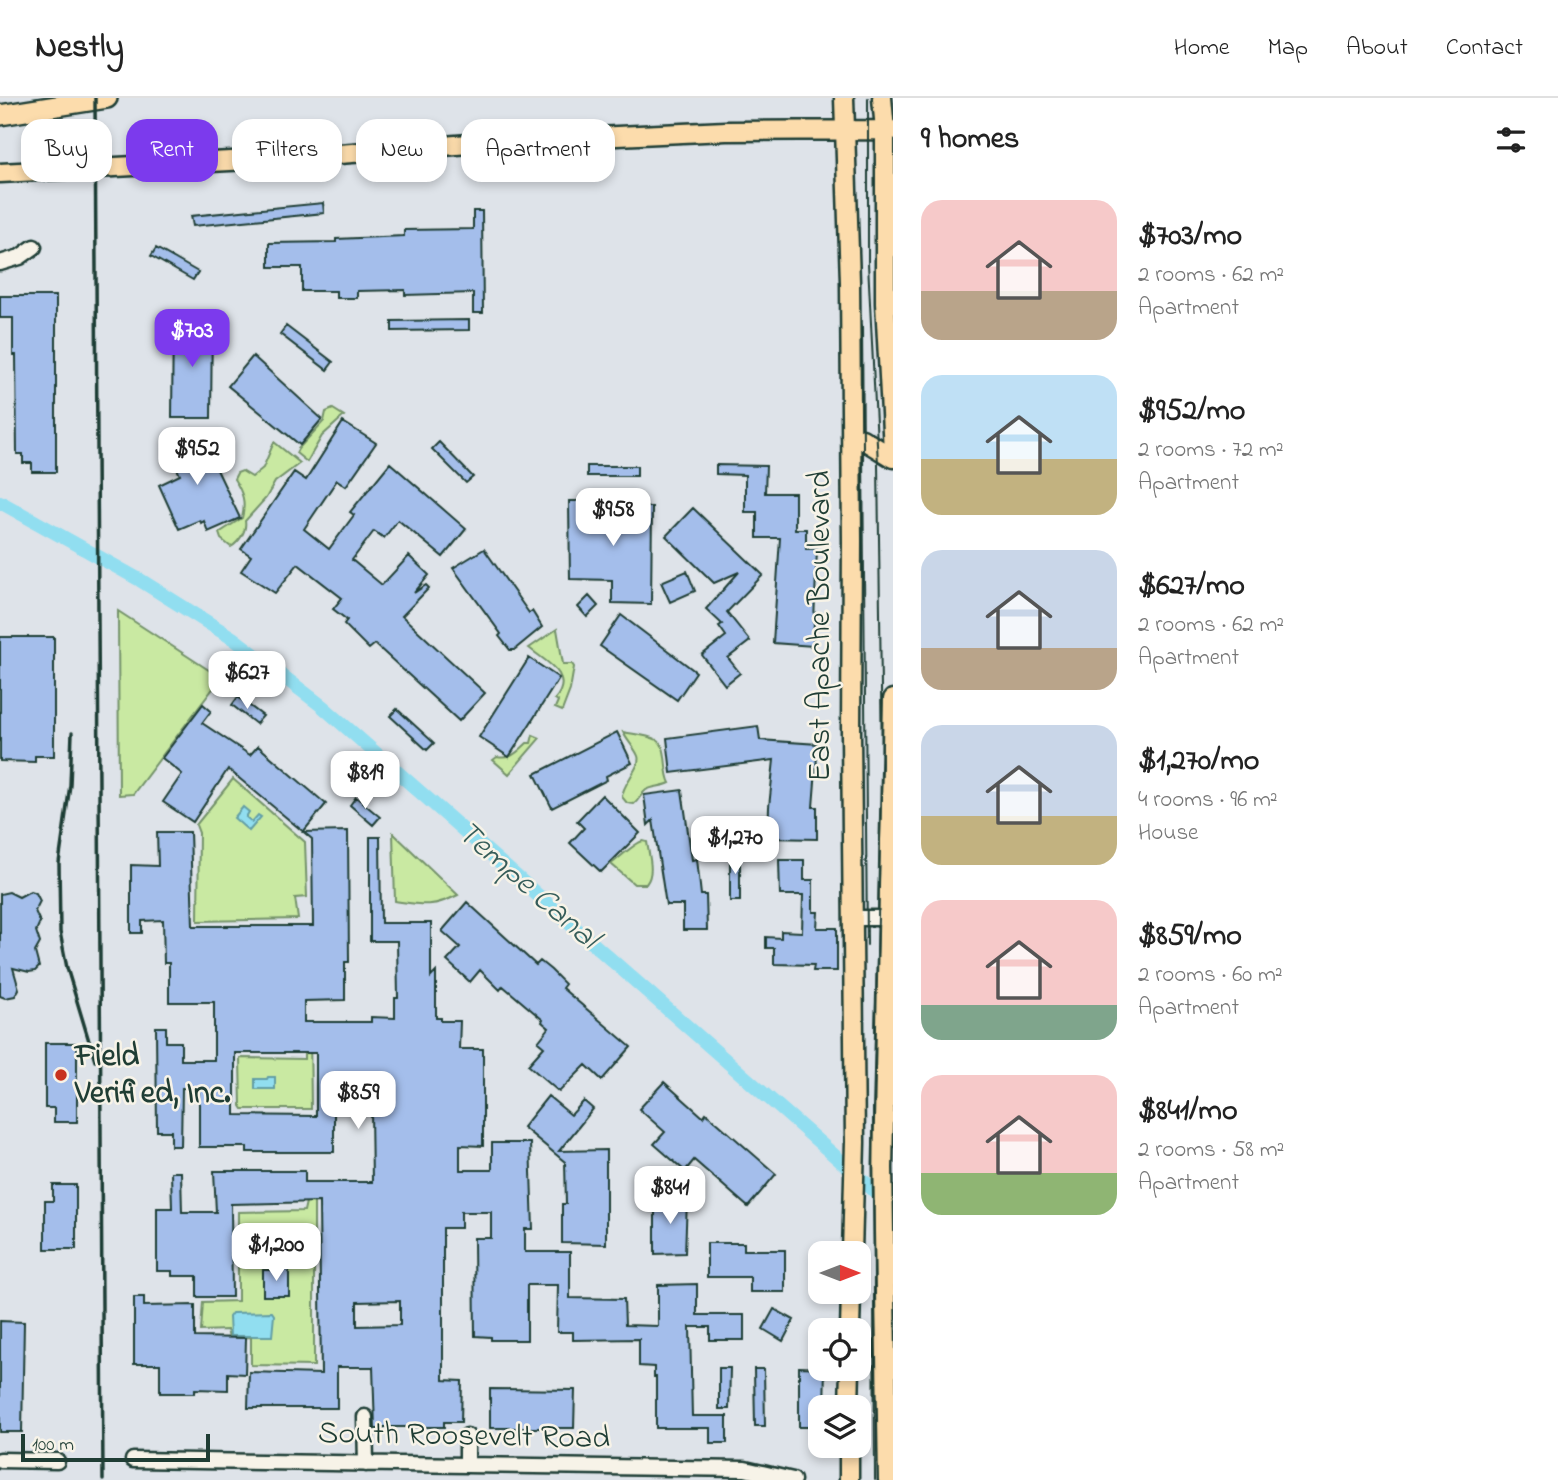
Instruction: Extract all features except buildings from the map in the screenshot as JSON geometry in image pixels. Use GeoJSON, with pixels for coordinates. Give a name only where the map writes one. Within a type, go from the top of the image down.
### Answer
{"type":"FeatureCollection","features":[{"type":"Feature","properties":{"kind":"highway"},"geometry":{"type":"LineString","coordinates":[[0,115],[107,98]]}},
{"type":"Feature","properties":{"kind":"main road","name":"East Apache Boulevard"},"geometry":{"type":"LineString","coordinates":[[844,102],[850,282],[852,1241]]}},
{"type":"Feature","properties":{"kind":"main road"},"geometry":{"type":"LineString","coordinates":[[883,103],[889,130],[889,228],[885,303],[893,450]]}},
{"type":"Feature","properties":{"kind":"main road"},"geometry":{"type":"LineString","coordinates":[[0,173],[287,158],[508,141],[726,131],[889,130]]}},
{"type":"Feature","properties":{"kind":"main road"},"geometry":{"type":"LineString","coordinates":[[851,436],[862,439],[893,458]]}},
{"type":"Feature","properties":{"kind":"main road"},"geometry":{"type":"LineString","coordinates":[[888,1480],[883,1180],[891,918],[893,699]]}},
{"type":"Feature","properties":{"kind":"main road"},"geometry":{"type":"LineString","coordinates":[[849,1458],[849,1480]]}},
{"type":"Feature","properties":{"kind":"street"},"geometry":{"type":"LineString","coordinates":[[0,262],[20,257],[34,247]]}},
{"type":"Feature","properties":{"kind":"street"},"geometry":{"type":"LineString","coordinates":[[853,918],[891,918]]}},
{"type":"Feature","properties":{"kind":"street"},"geometry":{"type":"LineString","coordinates":[[365,1417],[366,1464]]}},
{"type":"Feature","properties":{"kind":"street"},"geometry":{"type":"LineString","coordinates":[[467,1436],[467,1465]]}},
{"type":"Feature","properties":{"kind":"street"},"geometry":{"type":"LineString","coordinates":[[0,1460],[57,1461]]}},
{"type":"Feature","properties":{"kind":"street","name":"South Roosevelt Road"},"geometry":{"type":"LineString","coordinates":[[133,1460],[366,1464],[387,1471],[467,1465],[671,1474],[745,1469],[793,1480]]}},
{"type":"Feature","properties":{"kind":"green space"},"geometry":{"type":"Polygon","coordinates":[[[333,409],[344,416],[322,436],[307,462],[296,453],[324,421],[326,412],[333,409]]]}},
{"type":"Feature","properties":{"kind":"green space"},"geometry":{"type":"Polygon","coordinates":[[[274,442],[300,463],[275,482],[266,498],[245,521],[242,536],[231,547],[221,539],[219,533],[242,518],[243,498],[234,479],[237,473],[242,471],[252,477],[263,468],[274,442]]]}},
{"type":"Feature","properties":{"kind":"green space"},"geometry":{"type":"Polygon","coordinates":[[[118,611],[221,678],[133,794],[119,795],[118,611]]]}},
{"type":"Feature","properties":{"kind":"green space"},"geometry":{"type":"Polygon","coordinates":[[[557,629],[563,664],[572,664],[574,667],[570,690],[562,711],[555,708],[558,701],[555,699],[562,683],[560,676],[550,664],[529,648],[557,629]]]}},
{"type":"Feature","properties":{"kind":"green space"},"geometry":{"type":"Polygon","coordinates":[[[623,732],[649,737],[661,743],[670,783],[646,790],[634,804],[627,803],[622,797],[637,765],[638,756],[623,732]]]}},
{"type":"Feature","properties":{"kind":"green space"},"geometry":{"type":"Polygon","coordinates":[[[533,735],[540,738],[509,774],[493,760],[514,754],[527,743],[531,743],[533,735]]]}},
{"type":"Feature","properties":{"kind":"green space"},"geometry":{"type":"Polygon","coordinates":[[[233,779],[305,842],[307,897],[295,898],[298,919],[198,921],[199,833],[196,825],[233,779]]]}},
{"type":"Feature","properties":{"kind":"green space"},"geometry":{"type":"Polygon","coordinates":[[[393,833],[458,895],[427,904],[395,901],[393,833]]]}},
{"type":"Feature","properties":{"kind":"green space"},"geometry":{"type":"Polygon","coordinates":[[[643,841],[647,842],[651,864],[649,880],[646,884],[634,884],[611,864],[643,841]]]}},
{"type":"Feature","properties":{"kind":"green space"},"geometry":{"type":"Polygon","coordinates":[[[310,1032],[311,1109],[243,1109],[240,1058],[304,1059],[304,1040],[310,1032]]]}},
{"type":"Feature","properties":{"kind":"green space"},"geometry":{"type":"Polygon","coordinates":[[[314,1185],[314,1366],[251,1365],[251,1337],[229,1338],[227,1330],[201,1331],[203,1302],[238,1301],[238,1212],[304,1211],[314,1185]]]}},
{"type":"Feature","properties":{"kind":"water"},"geometry":{"type":"Polygon","coordinates":[[[243,807],[249,812],[246,817],[252,822],[258,815],[261,817],[249,831],[234,818],[243,807]]]}},
{"type":"Feature","properties":{"kind":"water"},"geometry":{"type":"Polygon","coordinates":[[[275,1077],[275,1089],[255,1089],[255,1079],[275,1077]]]}},
{"type":"Feature","properties":{"kind":"water"},"geometry":{"type":"Polygon","coordinates":[[[272,1312],[272,1336],[230,1336],[229,1317],[232,1313],[272,1312]]]}},
{"type":"Feature","properties":{"kind":"waterway","name":"Tempe Canal"},"geometry":{"type":"LineString","coordinates":[[0,502],[140,580],[234,639],[322,706],[893,1207]]}},
{"type":"Feature","properties":{"kind":"tram line"},"geometry":{"type":"LineString","coordinates":[[868,98],[868,263],[878,464],[882,763],[873,1110],[875,1480]]}},
{"type":"Feature","properties":{"kind":"tram line"},"geometry":{"type":"LineString","coordinates":[[862,325],[867,945]]}},
{"type":"Feature","properties":{"kind":"railway"},"geometry":{"type":"LineString","coordinates":[[95,98],[103,1480]]}},
{"type":"Feature","properties":{"kind":"railway"},"geometry":{"type":"LineString","coordinates":[[72,733],[70,785],[59,863],[60,932],[67,968],[95,1061]]}},
{"type":"Feature","properties":{"kind":"place","name":"Field Verified, Inc."},"geometry":{"type":"Point","coordinates":[61,1075]}}]}
